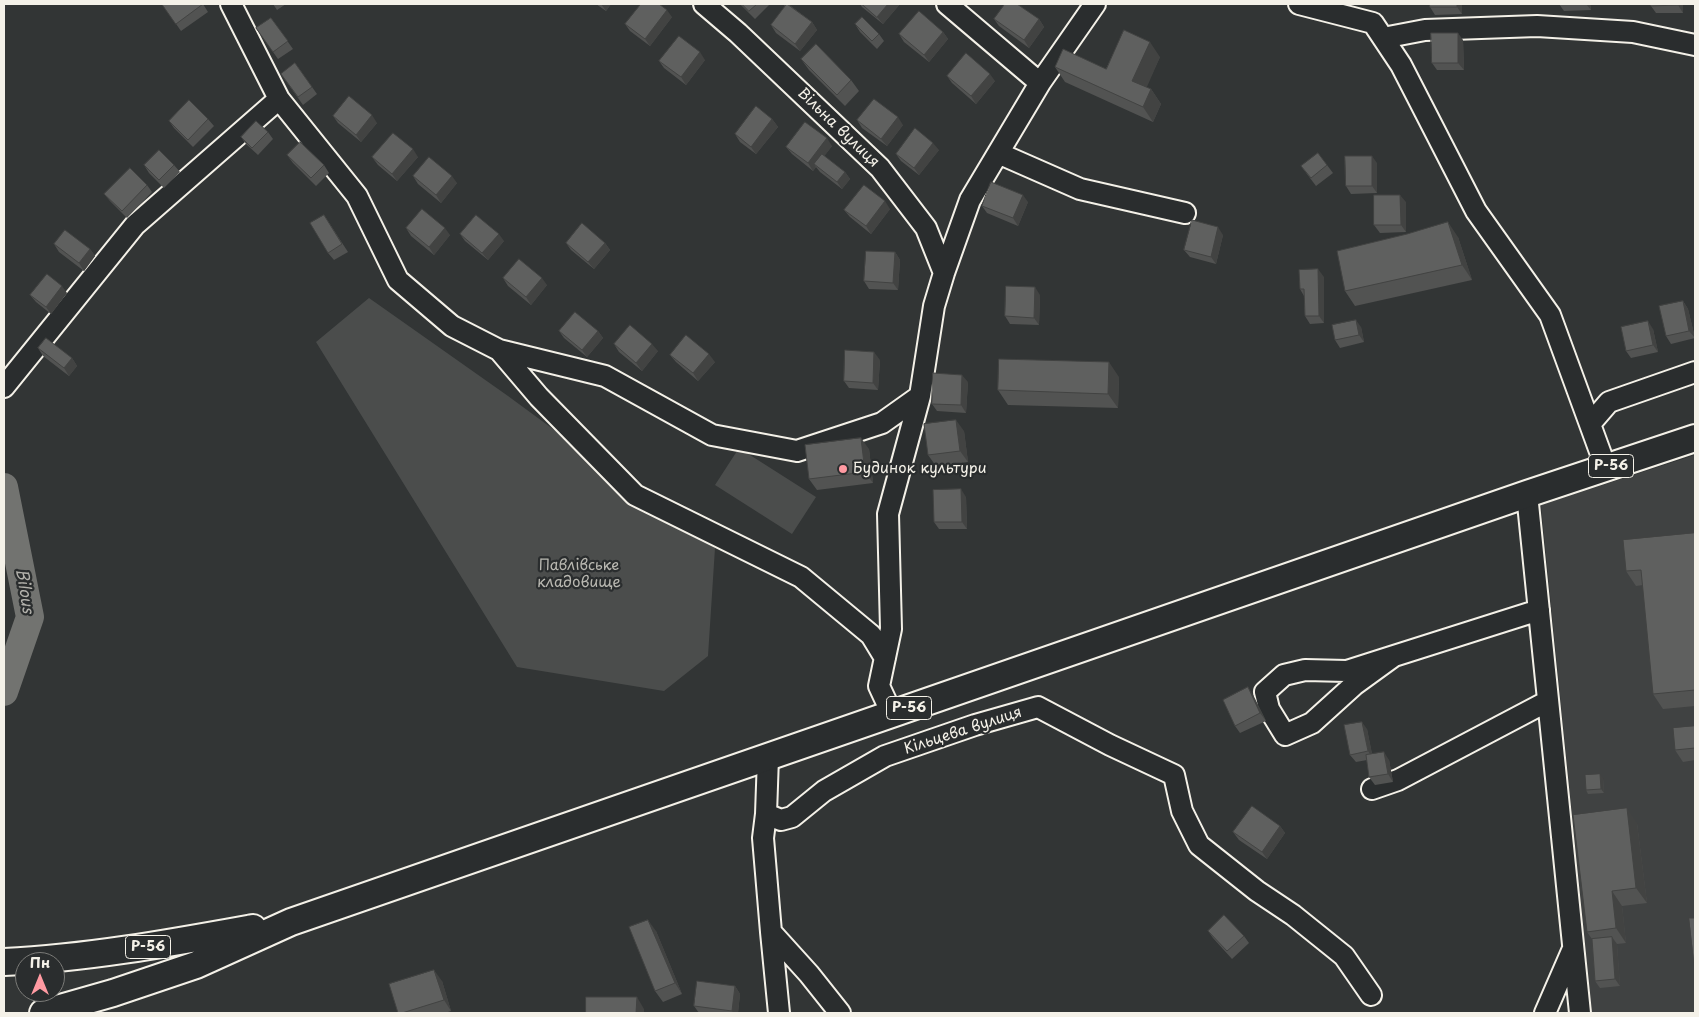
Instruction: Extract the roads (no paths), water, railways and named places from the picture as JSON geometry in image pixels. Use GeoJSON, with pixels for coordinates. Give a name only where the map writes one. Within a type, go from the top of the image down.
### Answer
{"type":"FeatureCollection","features":[{"type":"Feature","properties":{"kind":"main road","name":"Р-56"},"geometry":{"type":"LineString","coordinates":[[43,1013],[113,993],[196,965],[291,922],[1527,494],[1695,438]]}},
{"type":"Feature","properties":{"kind":"main road","name":"Р-56"},"geometry":{"type":"LineString","coordinates":[[4,962],[121,952],[291,922]]}},
{"type":"Feature","properties":{"kind":"street"},"geometry":{"type":"LineString","coordinates":[[231,4],[279,99],[357,196],[398,280],[452,326],[499,350],[605,376],[712,435],[796,451],[882,423],[920,396]]}},
{"type":"Feature","properties":{"kind":"street","name":"Вільна вулиця"},"geometry":{"type":"LineString","coordinates":[[704,4],[738,33],[880,168],[926,228],[944,273]]}},
{"type":"Feature","properties":{"kind":"street"},"geometry":{"type":"LineString","coordinates":[[946,4],[1040,83]]}},
{"type":"Feature","properties":{"kind":"street"},"geometry":{"type":"LineString","coordinates":[[892,714],[879,686],[891,630],[888,514],[920,396],[934,306],[970,200],[1040,83],[1095,4]]}},
{"type":"Feature","properties":{"kind":"street"},"geometry":{"type":"LineString","coordinates":[[1299,4],[1373,23],[1401,65],[1476,211],[1550,316],[1606,468]]}},
{"type":"Feature","properties":{"kind":"street"},"geometry":{"type":"LineString","coordinates":[[1383,38],[1425,30],[1537,26],[1633,32],[1695,45]]}},
{"type":"Feature","properties":{"kind":"street"},"geometry":{"type":"LineString","coordinates":[[4,387],[135,225],[279,99]]}},
{"type":"Feature","properties":{"kind":"street"},"geometry":{"type":"LineString","coordinates":[[998,153],[1080,190],[1185,214]]}},
{"type":"Feature","properties":{"kind":"street"},"geometry":{"type":"LineString","coordinates":[[499,350],[539,397],[635,495],[801,577],[871,635],[885,658]]}},
{"type":"Feature","properties":{"kind":"street"},"geometry":{"type":"LineString","coordinates":[[1590,424],[1609,402],[1695,372]]}},
{"type":"Feature","properties":{"kind":"street"},"geometry":{"type":"LineString","coordinates":[[1527,494],[1580,1013]]}},
{"type":"Feature","properties":{"kind":"street"},"geometry":{"type":"LineString","coordinates":[[1394,656],[1354,685],[1312,723],[1285,735],[1269,709],[1265,692],[1284,675],[1305,670],[1347,671],[1394,656],[1539,610]]}},
{"type":"Feature","properties":{"kind":"street"},"geometry":{"type":"LineString","coordinates":[[1372,789],[1398,780],[1548,701]]}},
{"type":"Feature","properties":{"kind":"street","name":"Кільцева вулиця"},"geometry":{"type":"LineString","coordinates":[[766,814],[781,820],[792,817],[824,791],[885,756],[975,725],[1038,707],[1110,745],[1174,775],[1182,810],[1199,845],[1257,891],[1294,915],[1344,956],[1371,995]]}},
{"type":"Feature","properties":{"kind":"street"},"geometry":{"type":"LineString","coordinates":[[768,757],[766,814],[763,838],[779,1013]]}},
{"type":"Feature","properties":{"kind":"street"},"geometry":{"type":"LineString","coordinates":[[771,932],[809,974],[840,1013]]}},
{"type":"Feature","properties":{"kind":"street"},"geometry":{"type":"LineString","coordinates":[[1545,1013],[1573,949]]}},
{"type":"Feature","properties":{"kind":"waterway","name":"Bilous"},"geometry":{"type":"LineString","coordinates":[[4,487],[30,617],[4,692]]}},
{"type":"Feature","properties":{"kind":"place","name":"Будинок культури"},"geometry":{"type":"Point","coordinates":[843,469]}},
{"type":"Feature","properties":{"kind":"park label","name":"Павлівське кладовище"},"geometry":{"type":"Point","coordinates":[579,574]}}]}
